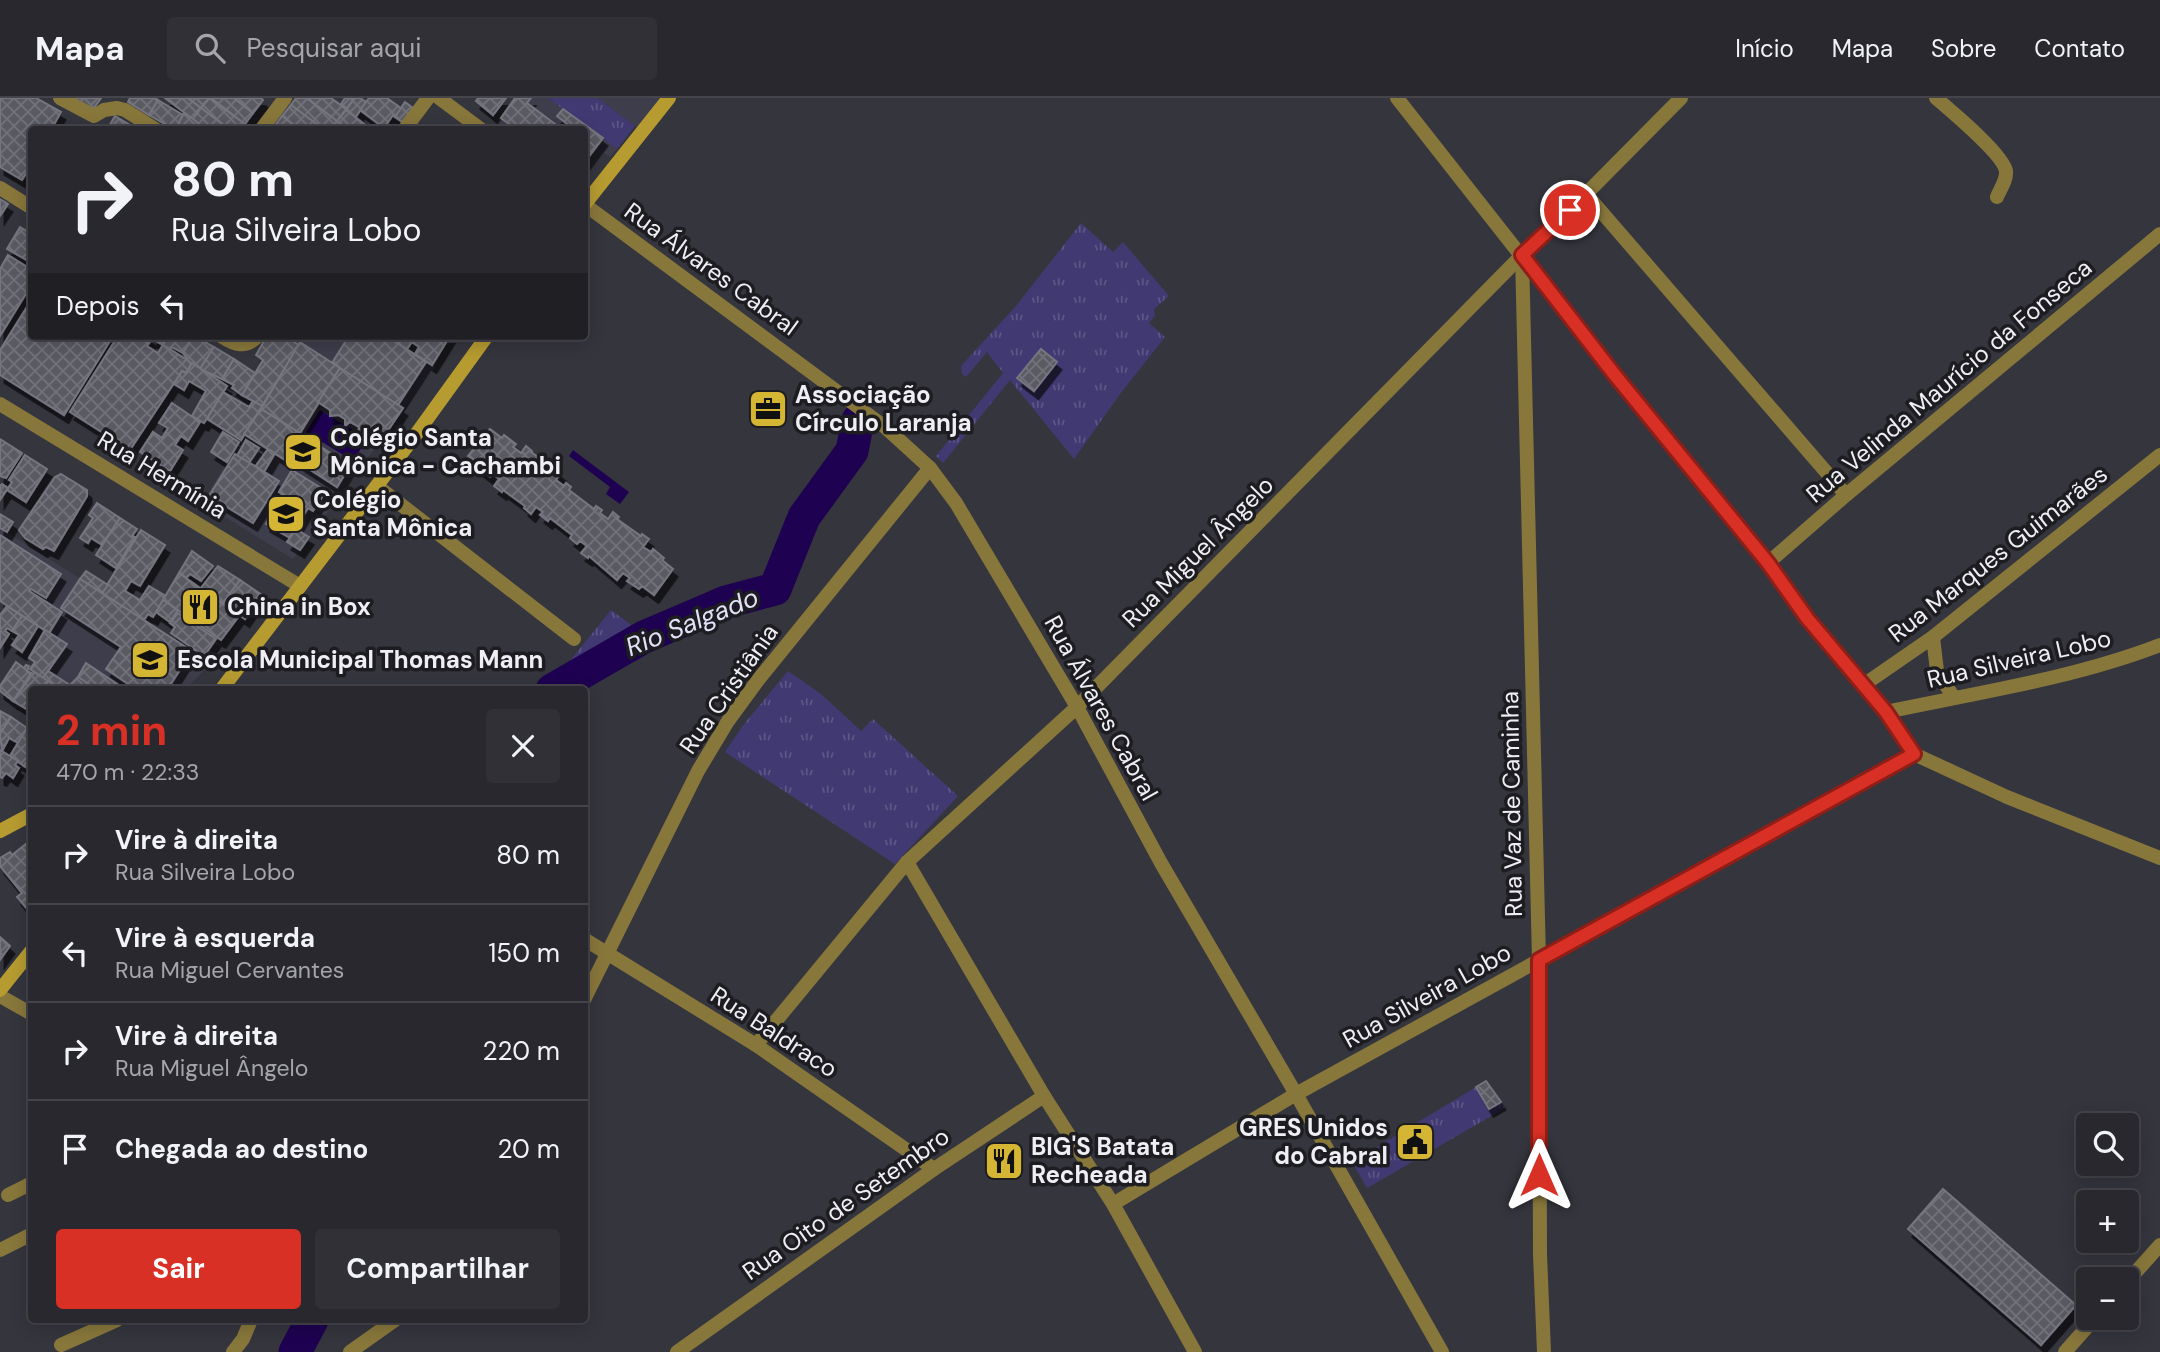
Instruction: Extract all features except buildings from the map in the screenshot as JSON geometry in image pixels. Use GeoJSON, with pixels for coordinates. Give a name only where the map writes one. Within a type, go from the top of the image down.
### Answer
{"type":"FeatureCollection","features":[{"type":"Feature","properties":{"kind":"street"},"geometry":{"type":"LineString","coordinates":[[60,98],[94,116],[110,108],[125,110],[151,126]]}},
{"type":"Feature","properties":{"kind":"street"},"geometry":{"type":"LineString","coordinates":[[264,126],[285,98]]}},
{"type":"Feature","properties":{"kind":"street"},"geometry":{"type":"LineString","coordinates":[[407,126],[428,98]]}},
{"type":"Feature","properties":{"kind":"street"},"geometry":{"type":"LineString","coordinates":[[439,98],[477,126]]}},
{"type":"Feature","properties":{"kind":"street"},"geometry":{"type":"LineString","coordinates":[[588,200],[669,98]]}},
{"type":"Feature","properties":{"kind":"street"},"geometry":{"type":"LineString","coordinates":[[1397,98],[1614,374],[1768,563],[1807,618],[1886,712],[1914,754],[2007,797],[2160,858]]}},
{"type":"Feature","properties":{"kind":"street","name":"Rua Miguel Ângelo"},"geometry":{"type":"LineString","coordinates":[[756,1045],[906,863],[1077,707],[1522,255],[1681,98]]}},
{"type":"Feature","properties":{"kind":"street"},"geometry":{"type":"LineString","coordinates":[[1936,98],[1999,156],[2006,171],[1997,197]]}},
{"type":"Feature","properties":{"kind":"street"},"geometry":{"type":"LineString","coordinates":[[0,188],[28,206]]}},
{"type":"Feature","properties":{"kind":"street"},"geometry":{"type":"LineString","coordinates":[[1586,194],[1846,495]]}},
{"type":"Feature","properties":{"kind":"street","name":"Rua Álvares Cabral"},"geometry":{"type":"LineString","coordinates":[[588,206],[867,413],[930,468],[956,503],[1077,707],[1161,863],[1296,1094],[1441,1352]]}},
{"type":"Feature","properties":{"kind":"street","name":"Rua Velinda Maurício da Fonseca"},"geometry":{"type":"LineString","coordinates":[[1768,563],[2160,234]]}},
{"type":"Feature","properties":{"kind":"street","name":"Rua Vaz de Caminha"},"geometry":{"type":"LineString","coordinates":[[1522,255],[1539,960],[1540,1254],[1544,1352]]}},
{"type":"Feature","properties":{"kind":"street"},"geometry":{"type":"LineString","coordinates":[[226,340],[232,344],[247,345],[253,340]]}},
{"type":"Feature","properties":{"kind":"street"},"geometry":{"type":"LineString","coordinates":[[224,686],[485,340]]}},
{"type":"Feature","properties":{"kind":"street","name":"Rua Hermínia"},"geometry":{"type":"LineString","coordinates":[[0,404],[300,586]]}},
{"type":"Feature","properties":{"kind":"street","name":"Rua Marques Guimarães"},"geometry":{"type":"LineString","coordinates":[[1862,686],[1933,637],[2160,456]]}},
{"type":"Feature","properties":{"kind":"street","name":"Rua Cristiânia"},"geometry":{"type":"LineString","coordinates":[[588,992],[698,771],[728,721],[758,680],[930,468]]}},
{"type":"Feature","properties":{"kind":"street"},"geometry":{"type":"LineString","coordinates":[[377,486],[575,639]]}},
{"type":"Feature","properties":{"kind":"street"},"geometry":{"type":"LineString","coordinates":[[1933,637],[1937,671],[1954,698]]}},
{"type":"Feature","properties":{"kind":"street","name":"Rua Silveira Lobo"},"geometry":{"type":"LineString","coordinates":[[1886,712],[2093,667],[2160,645]]}},
{"type":"Feature","properties":{"kind":"street","name":"Rua Silveira Lobo"},"geometry":{"type":"LineString","coordinates":[[1113,1204],[1296,1094],[1914,754]]}},
{"type":"Feature","properties":{"kind":"street"},"geometry":{"type":"LineString","coordinates":[[0,831],[28,816]]}},
{"type":"Feature","properties":{"kind":"street"},"geometry":{"type":"LineString","coordinates":[[906,863],[1044,1097],[1113,1204],[1195,1352]]}},
{"type":"Feature","properties":{"kind":"street","name":"Rua Baldraco"},"geometry":{"type":"LineString","coordinates":[[588,941],[756,1045],[934,1168]]}},
{"type":"Feature","properties":{"kind":"street"},"geometry":{"type":"LineString","coordinates":[[28,955],[0,993],[28,1010]]}},
{"type":"Feature","properties":{"kind":"street","name":"Rua Oito de Setembro"},"geometry":{"type":"LineString","coordinates":[[677,1352],[934,1168],[1044,1097]]}},
{"type":"Feature","properties":{"kind":"street"},"geometry":{"type":"LineString","coordinates":[[8,1195],[28,1185]]}},
{"type":"Feature","properties":{"kind":"street"},"geometry":{"type":"LineString","coordinates":[[0,1250],[28,1236]]}},
{"type":"Feature","properties":{"kind":"street"},"geometry":{"type":"LineString","coordinates":[[2139,1268],[2160,1245]]}},
{"type":"Feature","properties":{"kind":"street"},"geometry":{"type":"LineString","coordinates":[[61,1345],[110,1323]]}},
{"type":"Feature","properties":{"kind":"street"},"geometry":{"type":"LineString","coordinates":[[233,1352],[243,1339],[250,1323]]}},
{"type":"Feature","properties":{"kind":"street"},"geometry":{"type":"LineString","coordinates":[[350,1352],[391,1323]]}},
{"type":"Feature","properties":{"kind":"street"},"geometry":{"type":"LineString","coordinates":[[2065,1352],[2084,1330]]}},
{"type":"Feature","properties":{"kind":"shaded area"},"geometry":{"type":"Polygon","coordinates":[[[515,98],[548,98],[586,126],[503,126],[497,122],[515,98]]]}},
{"type":"Feature","properties":{"kind":"shaded area"},"geometry":{"type":"Polygon","coordinates":[[[598,98],[660,98],[638,128],[598,98]]]}},
{"type":"Feature","properties":{"kind":"shaded area"},"geometry":{"type":"Polygon","coordinates":[[[588,128],[617,149],[610,157],[604,153],[588,172],[588,128]]]}},
{"type":"Feature","properties":{"kind":"shaded area","name":"Colégio Santa Mônica - Cachambi"},"geometry":{"type":"Polygon","coordinates":[[[302,340],[393,340],[435,367],[293,559],[202,503],[302,340]]]}},
{"type":"Feature","properties":{"kind":"shaded area"},"geometry":{"type":"Polygon","coordinates":[[[320,410],[367,439],[353,461],[306,432],[320,410]]]}},
{"type":"Feature","properties":{"kind":"shaded area"},"geometry":{"type":"Polygon","coordinates":[[[573,450],[629,492],[620,504],[606,494],[610,487],[569,456],[573,450]]]}},
{"type":"Feature","properties":{"kind":"shaded area"},"geometry":{"type":"Polygon","coordinates":[[[0,528],[211,663],[189,686],[56,686],[43,678],[67,644],[0,601],[0,528]]]}},
{"type":"Feature","properties":{"kind":"green space"},"geometry":{"type":"Polygon","coordinates":[[[548,98],[598,98],[635,126],[617,149],[548,98]]]}},
{"type":"Feature","properties":{"kind":"green space"},"geometry":{"type":"Polygon","coordinates":[[[1081,223],[1113,252],[1123,242],[1169,296],[1154,309],[1155,316],[1149,323],[1165,337],[1074,459],[1010,380],[943,463],[936,456],[1003,373],[987,352],[966,377],[962,374],[961,366],[1016,306],[1081,223]]]}},
{"type":"Feature","properties":{"kind":"green space"},"geometry":{"type":"Polygon","coordinates":[[[611,610],[653,641],[634,650],[602,676],[596,673],[573,686],[543,686],[552,676],[556,678],[611,610]]]}},
{"type":"Feature","properties":{"kind":"green space"},"geometry":{"type":"Polygon","coordinates":[[[788,671],[821,694],[861,731],[873,719],[958,796],[895,864],[725,752],[744,724],[788,671]]]}},
{"type":"Feature","properties":{"kind":"green space","name":"GRES Unidos do Cabral"},"geometry":{"type":"Polygon","coordinates":[[[1486,1081],[1505,1108],[1367,1188],[1352,1162],[1486,1081]]]}},
{"type":"Feature","properties":{"kind":"waterway","name":"Rio Salgado"},"geometry":{"type":"LineString","coordinates":[[559,686],[644,637],[726,602],[775,589],[804,517],[852,451],[858,420]]}},
{"type":"Feature","properties":{"kind":"waterway","name":"Rio Salgado"},"geometry":{"type":"LineString","coordinates":[[295,1352],[310,1323]]}},
{"type":"Feature","properties":{"kind":"place","name":"Associação Círculo Laranja"},"geometry":{"type":"Point","coordinates":[768,409]}},
{"type":"Feature","properties":{"kind":"place","name":"Colégio Santa Mônica - Cachambi"},"geometry":{"type":"Point","coordinates":[303,452]}},
{"type":"Feature","properties":{"kind":"place","name":"Colégio Santa Mônica"},"geometry":{"type":"Point","coordinates":[286,514]}},
{"type":"Feature","properties":{"kind":"place","name":"China in Box"},"geometry":{"type":"Point","coordinates":[200,607]}},
{"type":"Feature","properties":{"kind":"place","name":"Escola Municipal Thomas Mann"},"geometry":{"type":"Point","coordinates":[150,660]}},
{"type":"Feature","properties":{"kind":"place","name":"GRES Unidos do Cabral"},"geometry":{"type":"Point","coordinates":[1415,1142]}},
{"type":"Feature","properties":{"kind":"place","name":"BIG'S Batata Recheada"},"geometry":{"type":"Point","coordinates":[1004,1161]}},
{"type":"Feature","properties":{"kind":"route"},"geometry":{"type":"LineString","coordinates":[[1539,1175],[1539,960],[1914,754],[1886,712],[1807,618],[1768,563],[1614,374],[1522,255],[1570,210]]}}]}
